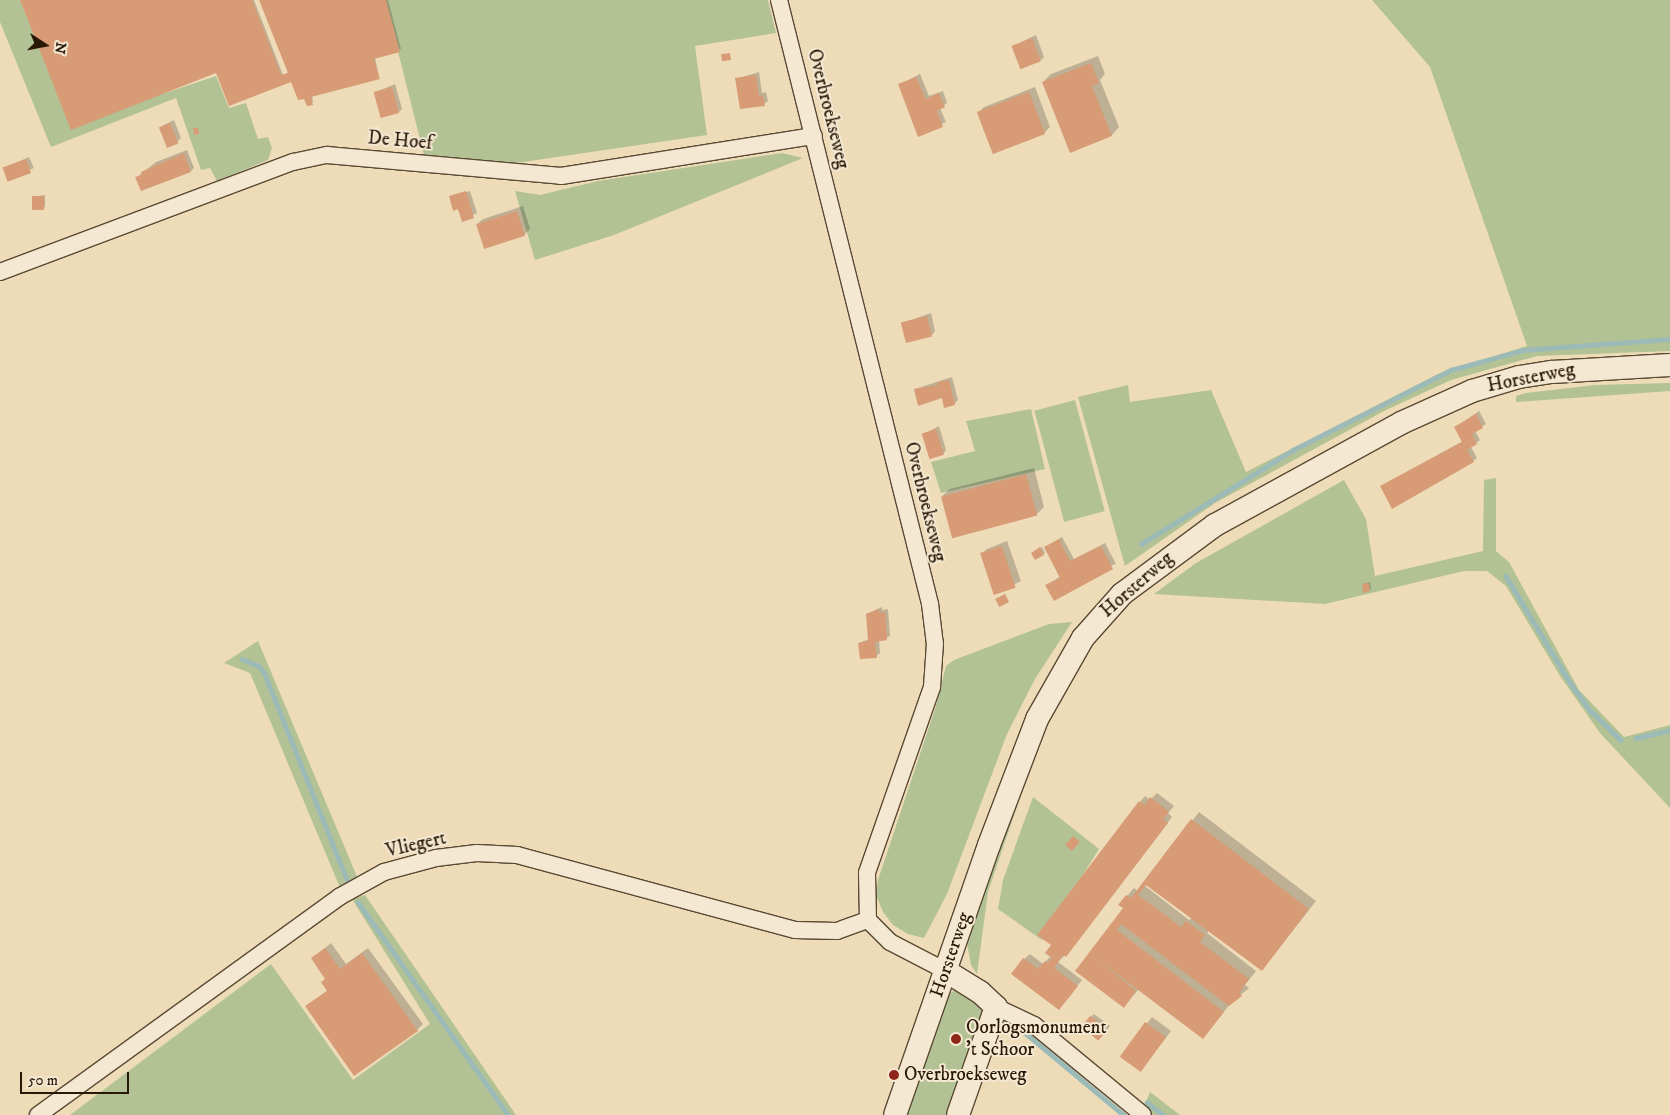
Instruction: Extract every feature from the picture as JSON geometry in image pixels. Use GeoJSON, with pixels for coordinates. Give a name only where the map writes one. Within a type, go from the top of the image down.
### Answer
{"type":"FeatureCollection","features":[{"type":"Feature","properties":{"kind":"street","name":"Overbroekseweg"},"geometry":{"type":"LineString","coordinates":[[779,0],[930,604],[935,643],[932,687],[867,873],[868,920]]}},
{"type":"Feature","properties":{"kind":"street","name":"De Hoef"},"geometry":{"type":"LineString","coordinates":[[0,272],[293,162],[327,155],[561,176],[814,136]]}},
{"type":"Feature","properties":{"kind":"street","name":"Horsterweg"},"geometry":{"type":"LineString","coordinates":[[894,1115],[1037,719],[1083,638],[1122,594],[1215,525],[1402,424],[1472,391],[1519,377],[1552,372],[1670,365]]}},
{"type":"Feature","properties":{"kind":"street","name":"Vliegert"},"geometry":{"type":"LineString","coordinates":[[38,1115],[338,897],[384,872],[436,858],[476,853],[517,855],[795,930],[837,930],[868,920]]}},
{"type":"Feature","properties":{"kind":"street"},"geometry":{"type":"LineString","coordinates":[[868,920],[890,942],[946,971],[980,992],[996,1007],[1034,1025],[1143,1115]]}},
{"type":"Feature","properties":{"kind":"street"},"geometry":{"type":"LineString","coordinates":[[958,1115],[996,1007]]}},
{"type":"Feature","properties":{"kind":"green space"},"geometry":{"type":"Polygon","coordinates":[[[0,0],[20,0],[70,125],[216,76],[229,108],[246,103],[258,139],[268,137],[272,148],[268,160],[217,181],[210,168],[201,170],[176,98],[51,147],[0,22],[0,0]]]}},
{"type":"Feature","properties":{"kind":"green space"},"geometry":{"type":"Polygon","coordinates":[[[385,0],[768,0],[776,33],[695,46],[707,135],[516,163],[424,155],[385,0]]]}},
{"type":"Feature","properties":{"kind":"green space"},"geometry":{"type":"Polygon","coordinates":[[[1372,0],[1670,0],[1670,351],[1537,356],[1451,380],[1384,411],[1215,503],[1125,566],[1078,397],[1128,385],[1130,402],[1211,390],[1246,472],[1438,374],[1527,346],[1430,67],[1372,0]]]}},
{"type":"Feature","properties":{"kind":"green space"},"geometry":{"type":"Polygon","coordinates":[[[782,153],[803,158],[614,235],[535,260],[515,191],[540,195],[598,181],[782,153]]]}},
{"type":"Feature","properties":{"kind":"green space"},"geometry":{"type":"Polygon","coordinates":[[[1670,383],[1670,391],[1516,402],[1516,396],[1526,393],[1595,385],[1670,383]]]}},
{"type":"Feature","properties":{"kind":"green space"},"geometry":{"type":"Polygon","coordinates":[[[1075,400],[1105,511],[1064,522],[1034,411],[1075,400]]]}},
{"type":"Feature","properties":{"kind":"green space"},"geometry":{"type":"Polygon","coordinates":[[[1031,409],[1045,469],[941,493],[931,462],[975,451],[966,421],[1031,409]]]}},
{"type":"Feature","properties":{"kind":"green space"},"geometry":{"type":"Polygon","coordinates":[[[1496,478],[1496,551],[1509,562],[1579,690],[1624,737],[1670,725],[1670,808],[1600,733],[1560,676],[1506,586],[1487,571],[1464,571],[1325,604],[1154,594],[1196,563],[1344,480],[1366,519],[1375,576],[1483,551],[1484,480],[1496,478]]]}},
{"type":"Feature","properties":{"kind":"green space"},"geometry":{"type":"Polygon","coordinates":[[[1072,622],[1035,679],[1007,734],[947,894],[924,938],[908,934],[893,925],[883,912],[876,895],[878,880],[936,706],[946,666],[954,660],[1049,624],[1072,622]]]}},
{"type":"Feature","properties":{"kind":"green space"},"geometry":{"type":"Polygon","coordinates":[[[258,641],[358,879],[341,890],[250,673],[224,663],[258,641]]]}},
{"type":"Feature","properties":{"kind":"green space"},"geometry":{"type":"Polygon","coordinates":[[[1021,784],[1024,786],[988,892],[977,974],[971,965],[966,938],[1021,784]]]}},
{"type":"Feature","properties":{"kind":"green space"},"geometry":{"type":"Polygon","coordinates":[[[1033,797],[1099,849],[1042,940],[998,909],[1003,880],[1033,797]]]}},
{"type":"Feature","properties":{"kind":"green space"},"geometry":{"type":"Polygon","coordinates":[[[365,895],[516,1115],[70,1115],[271,964],[353,1080],[430,1024],[352,899],[365,895]]]}},
{"type":"Feature","properties":{"kind":"green space"},"geometry":{"type":"Polygon","coordinates":[[[956,989],[966,989],[985,1010],[951,1115],[903,1115],[944,998],[956,989]]]}},
{"type":"Feature","properties":{"kind":"green space"},"geometry":{"type":"Polygon","coordinates":[[[1150,1092],[1180,1115],[1153,1115],[1145,1105],[1150,1092]]]}},
{"type":"Feature","properties":{"kind":"building"},"geometry":{"type":"Polygon","coordinates":[[[20,0],[252,0],[281,75],[288,73],[259,0],[386,0],[400,52],[374,59],[380,79],[311,97],[313,105],[307,106],[304,99],[298,100],[291,82],[229,106],[216,73],[71,130],[20,0]]]}},
{"type":"Feature","properties":{"kind":"building"},"geometry":{"type":"Polygon","coordinates":[[[1032,38],[1041,61],[1020,69],[1011,46],[1032,38]]]}},
{"type":"Feature","properties":{"kind":"building"},"geometry":{"type":"Polygon","coordinates":[[[730,53],[731,60],[722,61],[721,54],[730,53]]]}},
{"type":"Feature","properties":{"kind":"building"},"geometry":{"type":"Polygon","coordinates":[[[1091,63],[1099,83],[1092,86],[1112,136],[1070,153],[1042,82],[1091,63]]]}},
{"type":"Feature","properties":{"kind":"building"},"geometry":{"type":"Polygon","coordinates":[[[756,75],[759,96],[763,95],[765,106],[740,109],[735,78],[756,75]]]}},
{"type":"Feature","properties":{"kind":"building"},"geometry":{"type":"Polygon","coordinates":[[[916,77],[926,99],[939,93],[945,107],[937,111],[943,127],[918,137],[898,84],[916,77]]]}},
{"type":"Feature","properties":{"kind":"building"},"geometry":{"type":"Polygon","coordinates":[[[392,87],[399,113],[381,118],[374,92],[392,87]]]}},
{"type":"Feature","properties":{"kind":"building"},"geometry":{"type":"Polygon","coordinates":[[[1029,92],[1045,134],[993,154],[977,112],[1029,92]]]}},
{"type":"Feature","properties":{"kind":"building"},"geometry":{"type":"Polygon","coordinates":[[[170,123],[178,143],[167,148],[159,127],[170,123]]]}},
{"type":"Feature","properties":{"kind":"building"},"geometry":{"type":"Polygon","coordinates":[[[193,128],[198,128],[199,134],[194,135],[193,128]]]}},
{"type":"Feature","properties":{"kind":"building"},"geometry":{"type":"Polygon","coordinates":[[[184,153],[191,172],[141,191],[135,177],[142,175],[141,172],[184,153]]]}},
{"type":"Feature","properties":{"kind":"building"},"geometry":{"type":"Polygon","coordinates":[[[26,159],[31,173],[8,182],[3,168],[26,159]]]}},
{"type":"Feature","properties":{"kind":"building"},"geometry":{"type":"Polygon","coordinates":[[[466,191],[474,218],[462,222],[458,209],[453,211],[449,196],[466,191]]]}},
{"type":"Feature","properties":{"kind":"building"},"geometry":{"type":"Polygon","coordinates":[[[32,196],[44,196],[44,210],[32,210],[32,196]]]}},
{"type":"Feature","properties":{"kind":"building"},"geometry":{"type":"Polygon","coordinates":[[[517,211],[525,236],[484,249],[476,224],[517,211]]]}},
{"type":"Feature","properties":{"kind":"building"},"geometry":{"type":"Polygon","coordinates":[[[927,316],[932,336],[906,343],[901,323],[927,316]]]}},
{"type":"Feature","properties":{"kind":"building"},"geometry":{"type":"Polygon","coordinates":[[[949,380],[955,405],[944,408],[942,398],[918,406],[914,389],[938,385],[938,382],[949,380]]]}},
{"type":"Feature","properties":{"kind":"building"},"geometry":{"type":"Polygon","coordinates":[[[1476,414],[1483,428],[1472,434],[1477,444],[1467,450],[1474,462],[1392,509],[1380,486],[1462,442],[1454,427],[1476,414]]]}},
{"type":"Feature","properties":{"kind":"building"},"geometry":{"type":"Polygon","coordinates":[[[936,429],[944,455],[930,459],[922,433],[936,429]]]}},
{"type":"Feature","properties":{"kind":"building"},"geometry":{"type":"Polygon","coordinates":[[[1026,474],[1037,516],[952,538],[941,497],[1026,474]]]}},
{"type":"Feature","properties":{"kind":"building"},"geometry":{"type":"Polygon","coordinates":[[[1059,539],[1070,561],[1101,546],[1113,569],[1054,601],[1045,585],[1060,578],[1044,547],[1059,539]]]}},
{"type":"Feature","properties":{"kind":"building"},"geometry":{"type":"Polygon","coordinates":[[[1002,546],[1016,588],[994,595],[980,553],[1002,546]]]}},
{"type":"Feature","properties":{"kind":"building"},"geometry":{"type":"Polygon","coordinates":[[[1040,547],[1044,555],[1035,560],[1031,553],[1040,547]]]}},
{"type":"Feature","properties":{"kind":"building"},"geometry":{"type":"Polygon","coordinates":[[[1369,583],[1370,591],[1363,593],[1362,584],[1369,583]]]}},
{"type":"Feature","properties":{"kind":"building"},"geometry":{"type":"Polygon","coordinates":[[[1005,594],[1009,602],[999,607],[995,599],[1005,594]]]}},
{"type":"Feature","properties":{"kind":"building"},"geometry":{"type":"Polygon","coordinates":[[[879,609],[879,613],[885,612],[887,640],[875,642],[877,658],[860,659],[858,643],[868,641],[866,614],[879,609]]]}},
{"type":"Feature","properties":{"kind":"building"},"geometry":{"type":"Polygon","coordinates":[[[1150,797],[1169,812],[1163,819],[1168,823],[1066,957],[1063,955],[1054,968],[1078,986],[1059,1010],[1011,974],[1023,958],[1038,969],[1045,961],[1047,963],[1052,958],[1045,953],[1051,945],[1037,935],[1139,801],[1145,805],[1150,797]]]}},
{"type":"Feature","properties":{"kind":"building"},"geometry":{"type":"Polygon","coordinates":[[[1191,819],[1309,909],[1262,971],[1146,885],[1138,895],[1181,927],[1186,921],[1205,935],[1200,942],[1249,979],[1239,993],[1242,996],[1229,1006],[1121,924],[1117,930],[1224,1012],[1203,1039],[1093,956],[1136,991],[1124,1008],[1075,971],[1123,908],[1118,905],[1126,895],[1131,898],[1191,819]]]}},
{"type":"Feature","properties":{"kind":"building"},"geometry":{"type":"Polygon","coordinates":[[[1073,836],[1080,842],[1072,851],[1065,845],[1073,836]]]}},
{"type":"Feature","properties":{"kind":"building"},"geometry":{"type":"Polygon","coordinates":[[[325,948],[340,969],[362,953],[418,1031],[354,1076],[305,1006],[327,991],[321,982],[325,979],[311,958],[325,948]]]}},
{"type":"Feature","properties":{"kind":"building"},"geometry":{"type":"Polygon","coordinates":[[[1090,1016],[1107,1030],[1098,1041],[1081,1027],[1090,1016]]]}},
{"type":"Feature","properties":{"kind":"building"},"geometry":{"type":"Polygon","coordinates":[[[1145,1022],[1166,1037],[1141,1072],[1120,1057],[1145,1022]]]}},
{"type":"Feature","properties":{"kind":"waterway"},"geometry":{"type":"LineString","coordinates":[[1141,544],[1293,450],[1451,370],[1523,350],[1670,339]]}},
{"type":"Feature","properties":{"kind":"waterway"},"geometry":{"type":"LineString","coordinates":[[1506,576],[1571,684],[1590,710],[1621,740]]}},
{"type":"Feature","properties":{"kind":"waterway"},"geometry":{"type":"LineString","coordinates":[[242,659],[259,666],[264,672],[347,879]]}},
{"type":"Feature","properties":{"kind":"waterway"},"geometry":{"type":"LineString","coordinates":[[1636,738],[1670,730]]}},
{"type":"Feature","properties":{"kind":"waterway"},"geometry":{"type":"LineString","coordinates":[[358,902],[508,1115]]}},
{"type":"Feature","properties":{"kind":"waterway"},"geometry":{"type":"LineString","coordinates":[[1017,1026],[1124,1115]]}},
{"type":"Feature","properties":{"kind":"waterway"},"geometry":{"type":"LineString","coordinates":[[1147,1102],[1163,1115]]}},
{"type":"Feature","properties":{"kind":"place","name":"Oorlogsmonument 't Schoor"},"geometry":{"type":"Point","coordinates":[956,1039]}},
{"type":"Feature","properties":{"kind":"place","name":"Overbroekseweg"},"geometry":{"type":"Point","coordinates":[894,1075]}}]}
